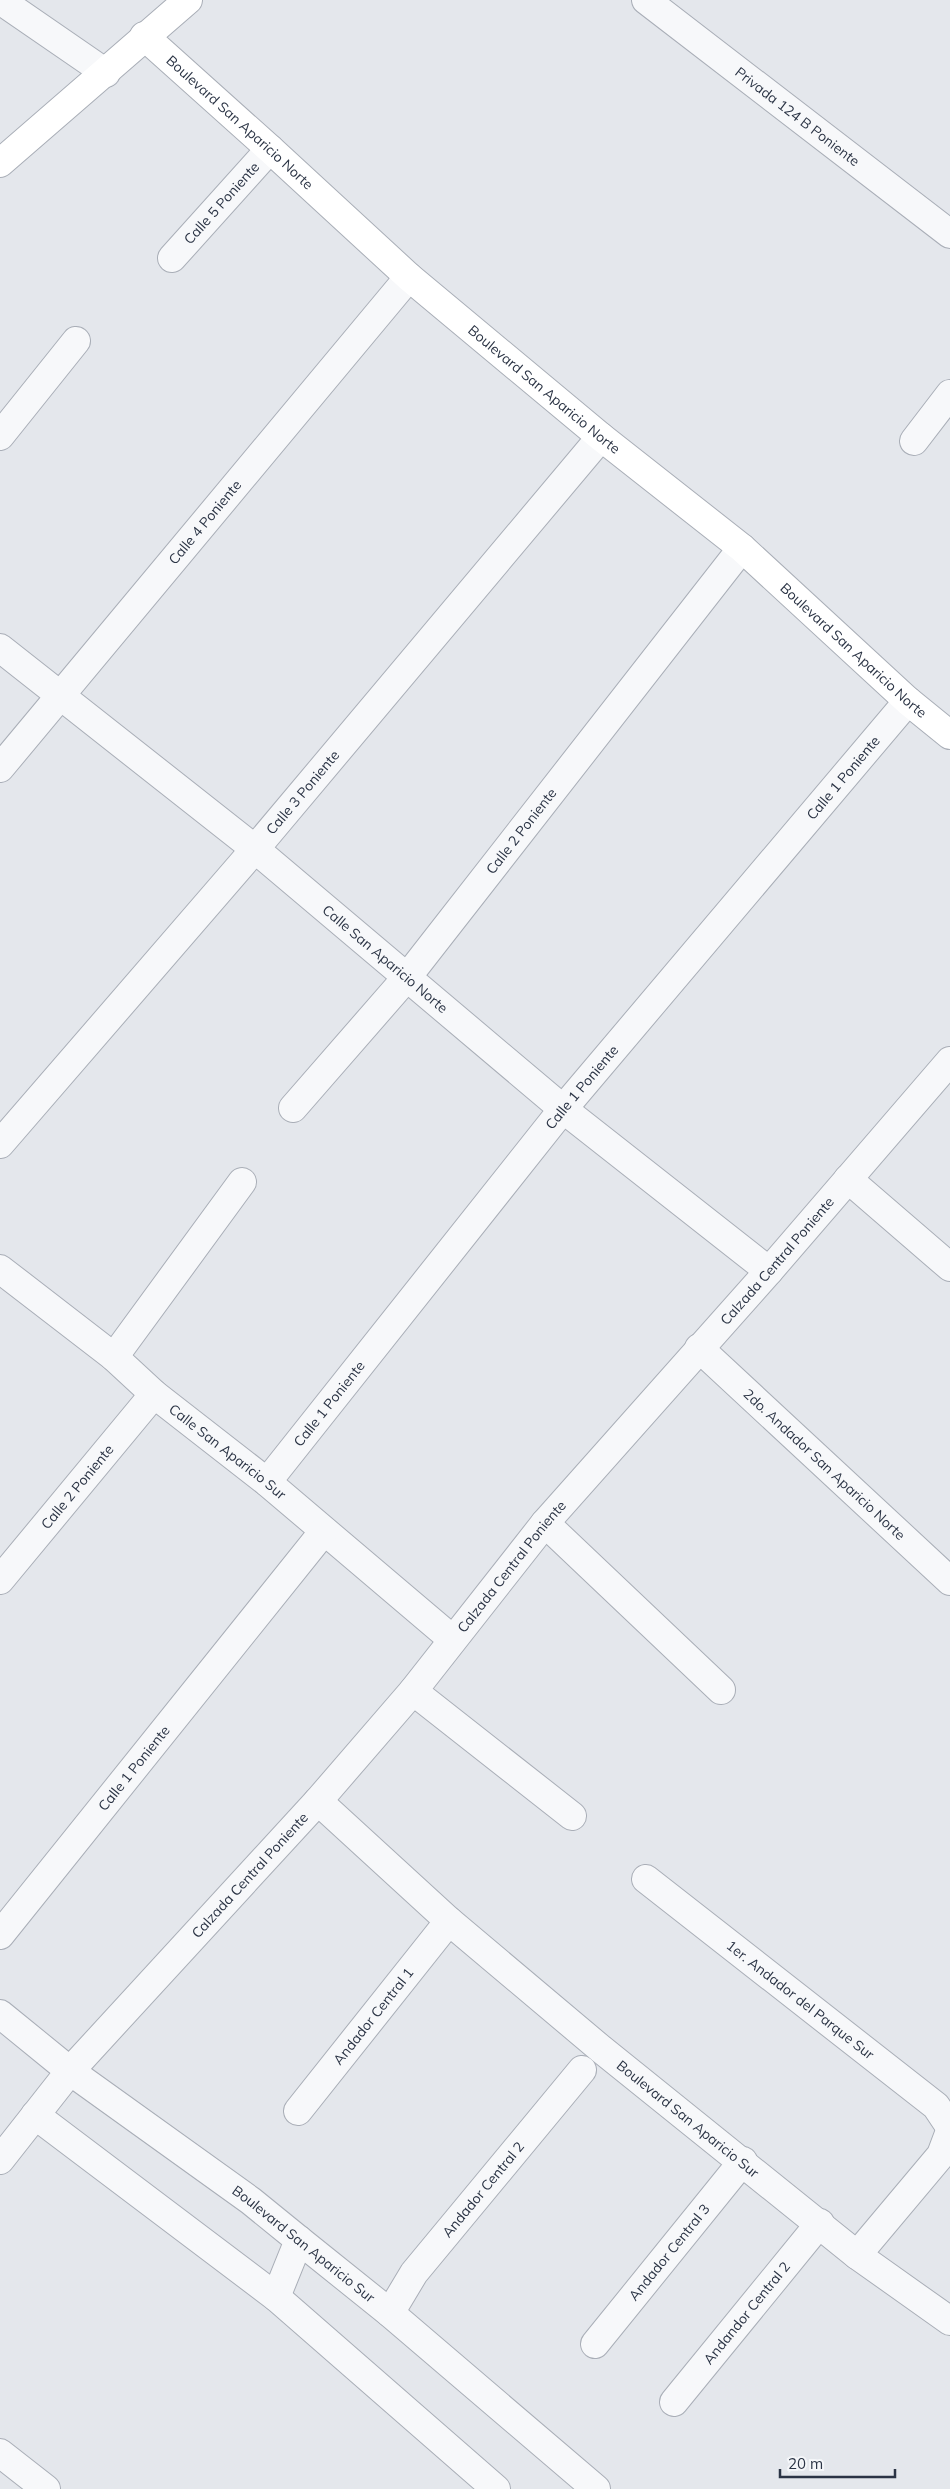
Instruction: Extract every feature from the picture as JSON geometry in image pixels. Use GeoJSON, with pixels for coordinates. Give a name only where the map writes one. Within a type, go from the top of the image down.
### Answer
{"type":"FeatureCollection","features":[{"type":"Feature","properties":{"kind":"street"},"geometry":{"type":"LineString","coordinates":[[0,0],[106,73]]}},
{"type":"Feature","properties":{"kind":"street"},"geometry":{"type":"LineString","coordinates":[[0,164],[106,73],[144,36],[188,0]]}},
{"type":"Feature","properties":{"kind":"street","name":"Privada 124 B Poniente"},"geometry":{"type":"LineString","coordinates":[[646,0],[950,234]]}},
{"type":"Feature","properties":{"kind":"street","name":"Boulevard San Aparicio Norte"},"geometry":{"type":"LineString","coordinates":[[144,36],[409,277],[601,437],[742,548],[908,701],[950,734]]}},
{"type":"Feature","properties":{"kind":"street","name":"Calle 5 Poniente"},"geometry":{"type":"LineString","coordinates":[[172,258],[270,149]]}},
{"type":"Feature","properties":{"kind":"street","name":"Calle 4 Poniente"},"geometry":{"type":"LineString","coordinates":[[0,768],[409,277]]}},
{"type":"Feature","properties":{"kind":"street"},"geometry":{"type":"LineString","coordinates":[[0,436],[76,341]]}},
{"type":"Feature","properties":{"kind":"street"},"geometry":{"type":"LineString","coordinates":[[914,440],[950,394]]}},
{"type":"Feature","properties":{"kind":"street","name":"Calle 3 Poniente"},"geometry":{"type":"LineString","coordinates":[[0,1144],[255,849],[601,437]]}},
{"type":"Feature","properties":{"kind":"street","name":"Calle 2 Poniente"},"geometry":{"type":"LineString","coordinates":[[293,1108],[408,976],[742,548]]}},
{"type":"Feature","properties":{"kind":"street","name":"Calle San Aparicio Norte"},"geometry":{"type":"LineString","coordinates":[[0,648],[255,849],[408,976],[563,1109],[769,1271]]}},
{"type":"Feature","properties":{"kind":"street","name":"Calle 1 Poniente"},"geometry":{"type":"LineString","coordinates":[[268,1482],[563,1109],[908,701]]}},
{"type":"Feature","properties":{"kind":"street","name":"Calzada Central Poniente"},"geometry":{"type":"LineString","coordinates":[[0,2160],[70,2071],[318,1801],[413,1691],[545,1523],[769,1271],[950,1061]]}},
{"type":"Feature","properties":{"kind":"street"},"geometry":{"type":"LineString","coordinates":[[848,1179],[950,1267]]}},
{"type":"Feature","properties":{"kind":"street"},"geometry":{"type":"LineString","coordinates":[[114,1356],[242,1182]]}},
{"type":"Feature","properties":{"kind":"street","name":"Calle San Aparicio Sur"},"geometry":{"type":"LineString","coordinates":[[0,1269],[114,1356],[154,1394],[268,1482],[452,1639]]}},
{"type":"Feature","properties":{"kind":"street","name":"2do. Andador San Aparicio Norte"},"geometry":{"type":"LineString","coordinates":[[699,1348],[950,1581]]}},
{"type":"Feature","properties":{"kind":"street","name":"Calle 2 Poniente"},"geometry":{"type":"LineString","coordinates":[[0,1580],[154,1394]]}},
{"type":"Feature","properties":{"kind":"street"},"geometry":{"type":"LineString","coordinates":[[545,1523],[721,1690]]}},
{"type":"Feature","properties":{"kind":"street","name":"Calle 1 Poniente"},"geometry":{"type":"LineString","coordinates":[[0,1935],[324,1531]]}},
{"type":"Feature","properties":{"kind":"street"},"geometry":{"type":"LineString","coordinates":[[413,1691],[572,1816]]}},
{"type":"Feature","properties":{"kind":"street","name":"Boulevard San Aparicio Sur"},"geometry":{"type":"LineString","coordinates":[[318,1801],[449,1921],[601,2049],[858,2255]]}},
{"type":"Feature","properties":{"kind":"street","name":"1er. Andador del Parque Sur"},"geometry":{"type":"LineString","coordinates":[[646,1879],[936,2106],[950,2127]]}},
{"type":"Feature","properties":{"kind":"street","name":"Andador Central 1"},"geometry":{"type":"LineString","coordinates":[[298,2111],[449,1921]]}},
{"type":"Feature","properties":{"kind":"street","name":"Boulevard San Aparicio Sur"},"geometry":{"type":"LineString","coordinates":[[0,2014],[70,2071],[250,2201],[300,2240],[390,2313],[596,2489]]}},
{"type":"Feature","properties":{"kind":"street","name":"Andador Central 2"},"geometry":{"type":"LineString","coordinates":[[390,2313],[414,2273],[582,2070]]}},
{"type":"Feature","properties":{"kind":"street"},"geometry":{"type":"LineString","coordinates":[[35,2115],[276,2297],[496,2489]]}},
{"type":"Feature","properties":{"kind":"street"},"geometry":{"type":"LineString","coordinates":[[950,2131],[941,2155],[858,2255],[950,2321]]}},
{"type":"Feature","properties":{"kind":"street","name":"Andador Central 3"},"geometry":{"type":"LineString","coordinates":[[595,2344],[743,2161]]}},
{"type":"Feature","properties":{"kind":"street","name":"Andandor Central 2"},"geometry":{"type":"LineString","coordinates":[[674,2402],[820,2223]]}},
{"type":"Feature","properties":{"kind":"street"},"geometry":{"type":"LineString","coordinates":[[276,2297],[300,2240]]}},
{"type":"Feature","properties":{"kind":"street"},"geometry":{"type":"LineString","coordinates":[[0,2453],[46,2489]]}}]}
